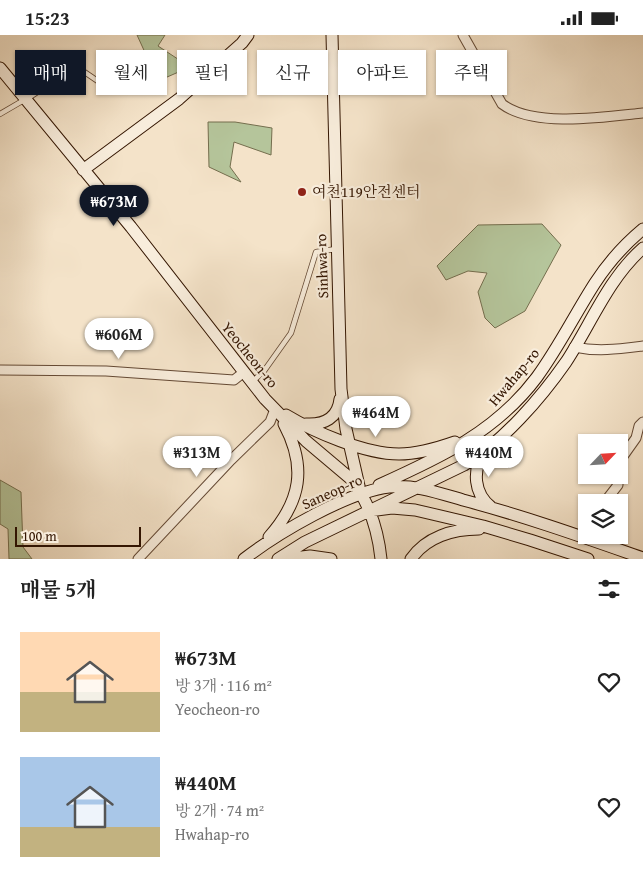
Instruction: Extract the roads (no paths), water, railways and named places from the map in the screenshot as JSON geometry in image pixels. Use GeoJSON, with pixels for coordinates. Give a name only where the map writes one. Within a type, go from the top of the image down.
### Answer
{"type":"FeatureCollection","features":[{"type":"Feature","properties":{"kind":"main road"},"geometry":{"type":"LineString","coordinates":[[84,170],[179,99],[242,43],[248,35]]}},
{"type":"Feature","properties":{"kind":"main road","name":"Sinhwa-ro"},"geometry":{"type":"LineString","coordinates":[[332,35],[341,389],[349,443],[361,493]]}},
{"type":"Feature","properties":{"kind":"main road","name":"Yeocheon-ro"},"geometry":{"type":"LineString","coordinates":[[0,68],[132,227],[265,399],[306,441],[351,479],[361,493],[377,529],[381,559]]}},
{"type":"Feature","properties":{"kind":"main road","name":"Hwahap-ro"},"geometry":{"type":"LineString","coordinates":[[361,493],[458,447],[491,425],[521,396],[537,377],[596,281],[625,246],[643,229]]}},
{"type":"Feature","properties":{"kind":"main road","name":"Hwahap-ro"},"geometry":{"type":"LineString","coordinates":[[369,511],[418,489],[486,451],[514,424],[548,385],[574,347],[609,289],[623,269],[643,248]]}},
{"type":"Feature","properties":{"kind":"main road"},"geometry":{"type":"LineString","coordinates":[[296,421],[313,424],[331,419],[338,409],[341,389]]}},
{"type":"Feature","properties":{"kind":"main road"},"geometry":{"type":"LineString","coordinates":[[265,399],[296,421],[349,443],[380,453],[410,454],[451,443],[491,425]]}},
{"type":"Feature","properties":{"kind":"main road"},"geometry":{"type":"LineString","coordinates":[[254,551],[280,525],[293,503],[297,491],[298,478],[295,449],[276,409]]}},
{"type":"Feature","properties":{"kind":"main road"},"geometry":{"type":"LineString","coordinates":[[486,451],[478,464],[476,478],[482,498],[491,507]]}},
{"type":"Feature","properties":{"kind":"main road","name":"Saneop-ro"},"geometry":{"type":"LineString","coordinates":[[244,559],[296,525],[361,493],[391,487],[418,489],[578,530]]}},
{"type":"Feature","properties":{"kind":"main road"},"geometry":{"type":"LineString","coordinates":[[278,559],[305,542],[369,511],[392,507],[415,510],[495,530],[588,559]]}},
{"type":"Feature","properties":{"kind":"main road"},"geometry":{"type":"LineString","coordinates":[[410,559],[428,542],[448,533],[472,529],[495,530]]}},
{"type":"Feature","properties":{"kind":"main road","name":"Saneop-ro"},"geometry":{"type":"LineString","coordinates":[[611,544],[643,558]]}},
{"type":"Feature","properties":{"kind":"main road"},"geometry":{"type":"LineString","coordinates":[[286,559],[310,556],[331,559]]}},
{"type":"Feature","properties":{"kind":"street"},"geometry":{"type":"LineString","coordinates":[[463,35],[502,104],[510,110],[532,116],[562,119],[643,113]]}},
{"type":"Feature","properties":{"kind":"street"},"geometry":{"type":"LineString","coordinates":[[574,347],[605,351],[643,346]]}},
{"type":"Feature","properties":{"kind":"street"},"geometry":{"type":"LineString","coordinates":[[0,370],[106,371],[234,380],[244,372]]}},
{"type":"Feature","properties":{"kind":"street"},"geometry":{"type":"LineString","coordinates":[[138,559],[231,460],[270,422],[276,409]]}},
{"type":"Feature","properties":{"kind":"street"},"geometry":{"type":"LineString","coordinates":[[628,449],[636,438],[639,426],[643,422]]}},
{"type":"Feature","properties":{"kind":"lane"},"geometry":{"type":"LineString","coordinates":[[0,114],[60,77],[83,71],[96,80]]}},
{"type":"Feature","properties":{"kind":"lane"},"geometry":{"type":"LineString","coordinates":[[252,382],[264,371],[291,333],[316,252],[336,249]]}},
{"type":"Feature","properties":{"kind":"place","name":"여천119안전센터"},"geometry":{"type":"Point","coordinates":[302,192]}}]}
